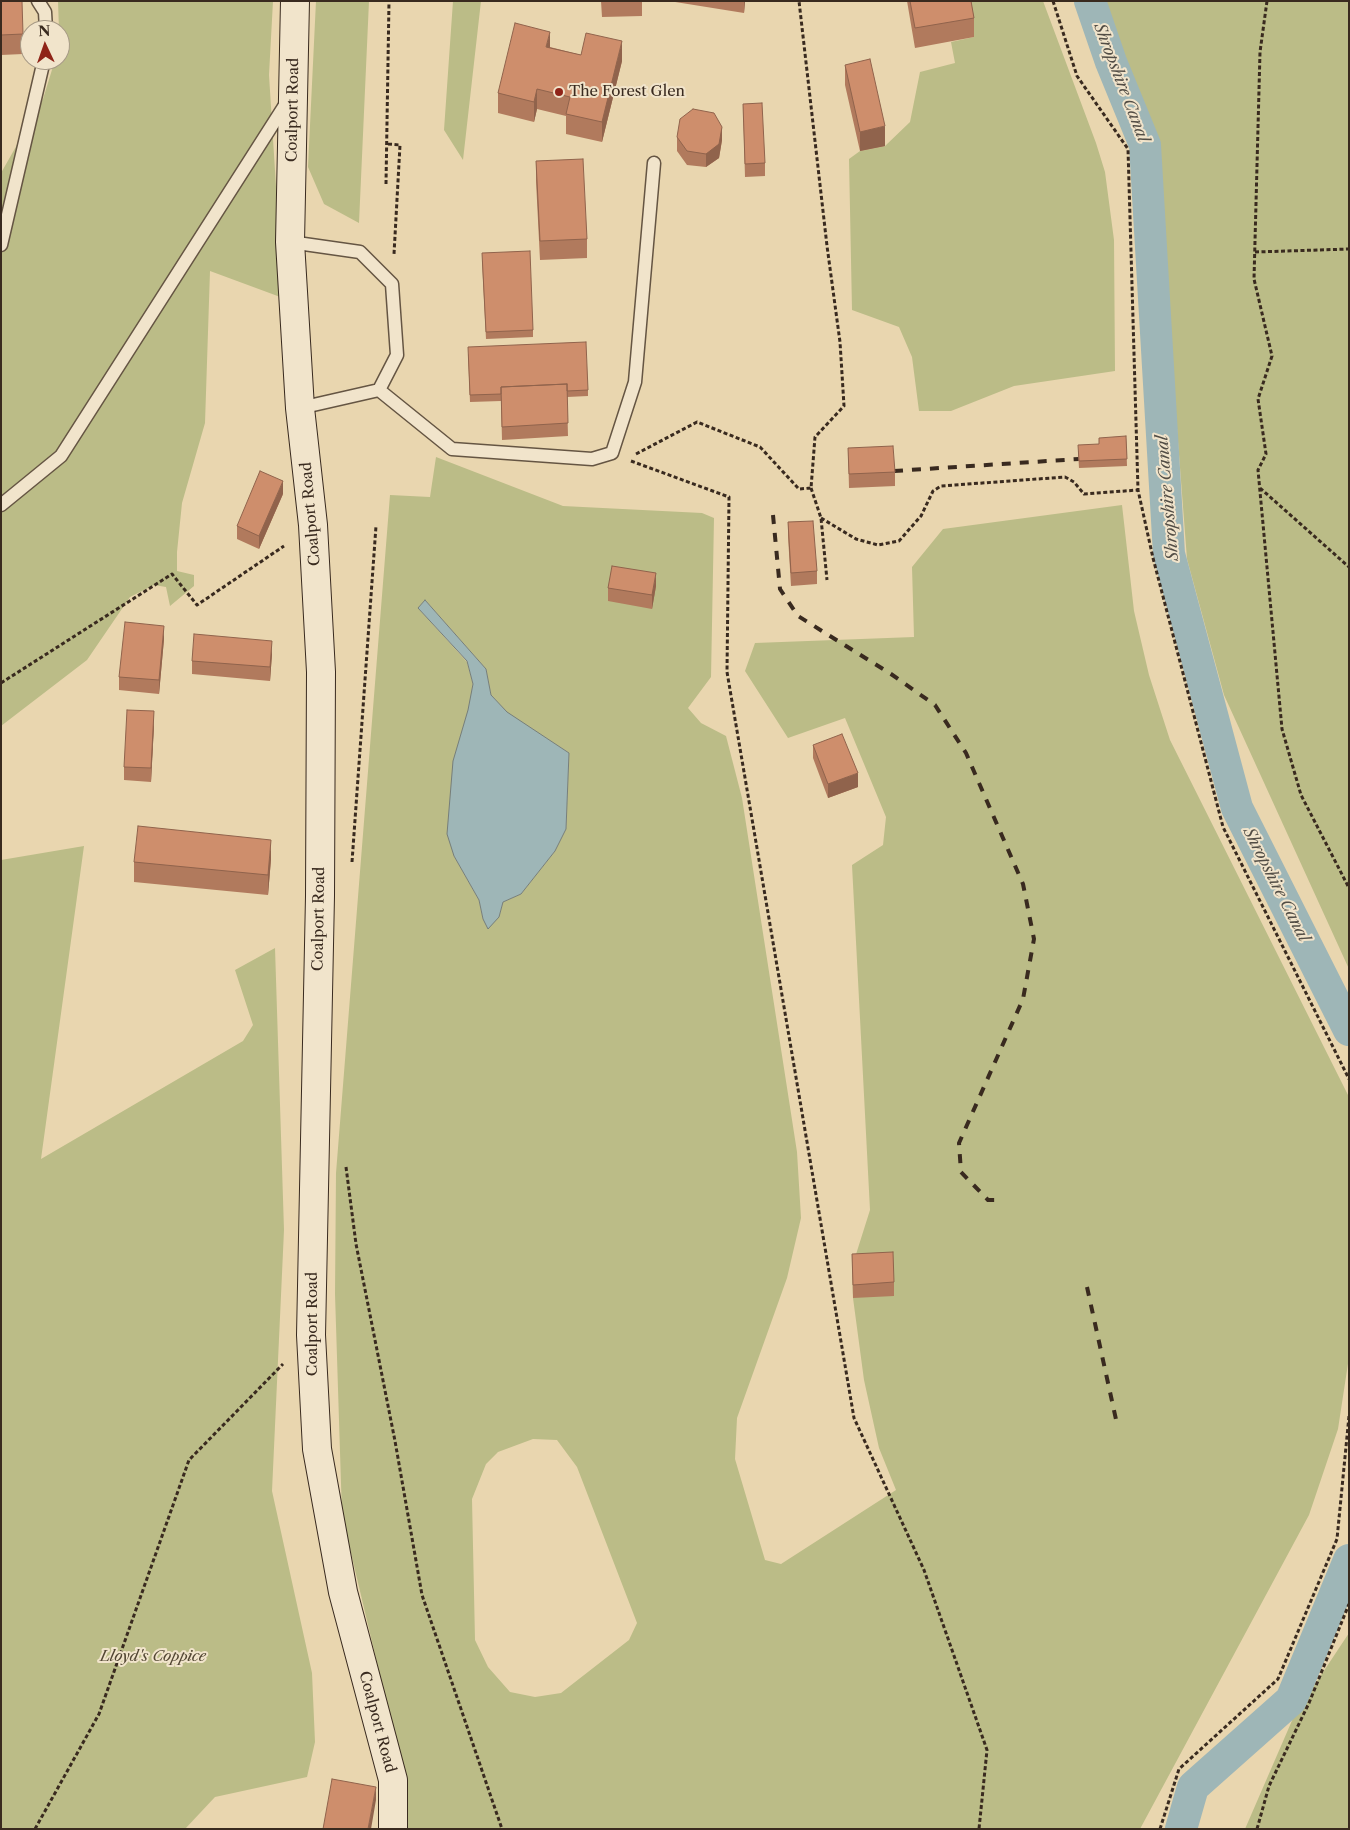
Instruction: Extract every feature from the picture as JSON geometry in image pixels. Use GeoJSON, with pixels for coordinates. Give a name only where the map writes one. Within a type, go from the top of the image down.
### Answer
{"type":"FeatureCollection","features":[{"type":"Feature","properties":{"kind":"street","name":"Coalport Road"},"geometry":{"type":"LineString","coordinates":[[295,1],[290,242],[300,408],[313,525],[321,692],[320,906],[311,1335],[317,1449],[343,1592],[393,1780],[393,1829]]}},
{"type":"Feature","properties":{"kind":"lane"},"geometry":{"type":"LineString","coordinates":[[38,1],[45,12],[45,20]]}},
{"type":"Feature","properties":{"kind":"lane"},"geometry":{"type":"LineString","coordinates":[[1,245],[42,70]]}},
{"type":"Feature","properties":{"kind":"lane"},"geometry":{"type":"LineString","coordinates":[[1,506],[61,456],[293,94]]}},
{"type":"Feature","properties":{"kind":"lane"},"geometry":{"type":"LineString","coordinates":[[379,390],[452,449],[592,459],[612,453],[635,382],[654,163]]}},
{"type":"Feature","properties":{"kind":"lane"},"geometry":{"type":"LineString","coordinates":[[290,242],[360,252],[392,284],[397,355],[379,390],[300,408]]}},
{"type":"Feature","properties":{"kind":"path"},"geometry":{"type":"LineString","coordinates":[[386,184],[389,1]]}},
{"type":"Feature","properties":{"kind":"path"},"geometry":{"type":"LineString","coordinates":[[799,1],[840,342],[844,406],[815,437],[811,488],[822,518],[827,580]]}},
{"type":"Feature","properties":{"kind":"path"},"geometry":{"type":"LineString","coordinates":[[1053,1],[1076,76],[1128,149],[1138,490],[1153,558],[1223,827],[1349,1079]]}},
{"type":"Feature","properties":{"kind":"path"},"geometry":{"type":"LineString","coordinates":[[1267,1],[1260,52],[1254,279],[1272,356],[1258,399],[1266,454],[1258,470],[1282,729],[1301,795],[1349,888]]}},
{"type":"Feature","properties":{"kind":"path"},"geometry":{"type":"LineString","coordinates":[[388,144],[400,145],[392,284]]}},
{"type":"Feature","properties":{"kind":"path"},"geometry":{"type":"LineString","coordinates":[[1255,252],[1349,249]]}},
{"type":"Feature","properties":{"kind":"path"},"geometry":{"type":"LineString","coordinates":[[643,449],[697,422],[760,447],[799,489],[811,488]]}},
{"type":"Feature","properties":{"kind":"path"},"geometry":{"type":"LineString","coordinates":[[628,460],[729,497],[727,672],[854,1418],[924,1570],[988,1750],[980,1829]]}},
{"type":"Feature","properties":{"kind":"path"},"geometry":{"type":"LineString","coordinates":[[822,518],[856,539],[878,545],[899,541],[921,516],[933,491],[942,486],[1065,477],[1074,482],[1084,494],[1138,490]]}},
{"type":"Feature","properties":{"kind":"path"},"geometry":{"type":"LineString","coordinates":[[1260,488],[1349,567]]}},
{"type":"Feature","properties":{"kind":"path"},"geometry":{"type":"LineString","coordinates":[[1,683],[172,574],[197,605],[313,525]]}},
{"type":"Feature","properties":{"kind":"path"},"geometry":{"type":"LineString","coordinates":[[352,868],[376,526]]}},
{"type":"Feature","properties":{"kind":"path"},"geometry":{"type":"LineString","coordinates":[[346,1166],[356,1244],[395,1441],[422,1595],[502,1829]]}},
{"type":"Feature","properties":{"kind":"path"},"geometry":{"type":"LineString","coordinates":[[35,1829],[99,1714],[189,1460],[311,1335]]}},
{"type":"Feature","properties":{"kind":"path"},"geometry":{"type":"LineString","coordinates":[[1160,1829],[1179,1769],[1278,1679],[1337,1539],[1349,1416]]}},
{"type":"Feature","properties":{"kind":"path"},"geometry":{"type":"LineString","coordinates":[[1257,1829],[1269,1786],[1309,1703],[1349,1604]]}},
{"type":"Feature","properties":{"kind":"green space"},"geometry":{"type":"Polygon","coordinates":[[[58,1],[273,1],[269,75],[283,298],[210,271],[205,423],[182,503],[177,552],[177,571],[194,575],[194,586],[170,606],[166,587],[154,585],[130,597],[87,660],[1,726],[1,173],[43,99],[52,70],[70,70],[70,20],[59,20],[58,1]]]}},
{"type":"Feature","properties":{"kind":"green space"},"geometry":{"type":"Polygon","coordinates":[[[316,1],[369,1],[359,223],[324,204],[308,167],[316,1]]]}},
{"type":"Feature","properties":{"kind":"green space"},"geometry":{"type":"Polygon","coordinates":[[[453,1],[481,1],[463,160],[444,130],[453,1]]]}},
{"type":"Feature","properties":{"kind":"green space"},"geometry":{"type":"Polygon","coordinates":[[[967,1],[1043,1],[1105,172],[1114,240],[1115,371],[1014,386],[951,411],[919,411],[912,357],[899,327],[852,310],[849,159],[860,151],[885,146],[910,122],[920,72],[955,63],[951,42],[974,37],[967,1]]]}},
{"type":"Feature","properties":{"kind":"green space"},"geometry":{"type":"Polygon","coordinates":[[[1089,1],[1349,1],[1349,969],[1224,695],[1187,559],[1160,206],[1146,110],[1089,1]]]}},
{"type":"Feature","properties":{"kind":"green space"},"geometry":{"type":"Polygon","coordinates":[[[436,457],[563,506],[702,513],[714,518],[711,677],[688,708],[701,723],[726,736],[742,798],[797,1152],[801,1218],[787,1278],[737,1418],[735,1459],[765,1560],[781,1564],[896,1490],[879,1448],[864,1380],[853,1298],[852,1267],[870,1210],[852,865],[883,845],[886,817],[845,718],[788,738],[745,671],[755,643],[914,637],[912,567],[943,529],[1122,505],[1134,611],[1149,675],[1170,740],[1349,1097],[1349,1357],[1338,1429],[1309,1515],[1140,1829],[406,1829],[408,1794],[342,1515],[335,1294],[336,1173],[390,495],[430,497],[436,457]],[[425,600],[418,608],[467,662],[473,684],[454,856],[479,900],[483,919],[499,917],[503,902],[521,894],[555,851],[566,829],[569,753],[507,713],[491,695],[486,669],[425,600]],[[533,1439],[498,1452],[486,1464],[472,1499],[475,1640],[488,1667],[510,1692],[535,1697],[561,1693],[629,1640],[637,1623],[577,1467],[557,1440],[533,1439]]]}},
{"type":"Feature","properties":{"kind":"green space","name":"Lloyd's Coppice"},"geometry":{"type":"Polygon","coordinates":[[[84,846],[41,1159],[243,1041],[253,1025],[235,970],[275,948],[284,1230],[272,1491],[312,1673],[315,1742],[307,1777],[215,1797],[185,1829],[1,1829],[1,860],[84,846]]]}},
{"type":"Feature","properties":{"kind":"green space"},"geometry":{"type":"Polygon","coordinates":[[[1349,1633],[1349,1829],[1245,1829],[1294,1716],[1349,1633]]]}},
{"type":"Feature","properties":{"kind":"water"},"geometry":{"type":"Polygon","coordinates":[[[425,600],[486,669],[491,695],[507,712],[569,753],[566,829],[555,851],[521,894],[503,902],[499,917],[488,929],[483,919],[479,900],[454,856],[447,834],[453,761],[468,710],[473,684],[467,661],[418,608],[425,600]]]}},
{"type":"Feature","properties":{"kind":"building"},"geometry":{"type":"Polygon","coordinates":[[[1,1],[22,1],[23,20],[20,20],[20,34],[1,35],[1,1]]]}},
{"type":"Feature","properties":{"kind":"building"},"geometry":{"type":"Polygon","coordinates":[[[910,1],[971,1],[974,18],[915,28],[910,1]]]}},
{"type":"Feature","properties":{"kind":"building","name":"The Forest Glen"},"geometry":{"type":"Polygon","coordinates":[[[515,23],[550,32],[546,47],[581,55],[586,33],[622,41],[602,122],[566,114],[570,97],[537,89],[534,102],[498,93],[515,23]]]}},
{"type":"Feature","properties":{"kind":"building"},"geometry":{"type":"Polygon","coordinates":[[[870,59],[885,126],[860,132],[845,65],[870,59]]]}},
{"type":"Feature","properties":{"kind":"building"},"geometry":{"type":"Polygon","coordinates":[[[762,103],[765,163],[745,164],[743,104],[762,103]]]}},
{"type":"Feature","properties":{"kind":"building"},"geometry":{"type":"Polygon","coordinates":[[[693,109],[714,113],[722,127],[719,144],[706,154],[687,151],[677,137],[680,119],[693,109]]]}},
{"type":"Feature","properties":{"kind":"building"},"geometry":{"type":"Polygon","coordinates":[[[583,159],[587,239],[540,241],[536,161],[583,159]]]}},
{"type":"Feature","properties":{"kind":"building"},"geometry":{"type":"Polygon","coordinates":[[[530,251],[533,330],[486,332],[482,253],[530,251]]]}},
{"type":"Feature","properties":{"kind":"building"},"geometry":{"type":"Polygon","coordinates":[[[586,342],[588,390],[567,391],[567,384],[501,387],[501,394],[470,395],[468,347],[586,342]]]}},
{"type":"Feature","properties":{"kind":"building"},"geometry":{"type":"Polygon","coordinates":[[[567,384],[568,423],[502,427],[501,387],[567,384]]]}},
{"type":"Feature","properties":{"kind":"building"},"geometry":{"type":"Polygon","coordinates":[[[1126,436],[1127,459],[1079,461],[1078,445],[1099,444],[1099,438],[1126,436]]]}},
{"type":"Feature","properties":{"kind":"building"},"geometry":{"type":"Polygon","coordinates":[[[893,446],[895,472],[849,474],[848,448],[893,446]]]}},
{"type":"Feature","properties":{"kind":"building"},"geometry":{"type":"Polygon","coordinates":[[[260,471],[283,481],[259,536],[237,526],[260,471]]]}},
{"type":"Feature","properties":{"kind":"building"},"geometry":{"type":"Polygon","coordinates":[[[813,521],[817,571],[791,573],[788,522],[813,521]]]}},
{"type":"Feature","properties":{"kind":"building"},"geometry":{"type":"Polygon","coordinates":[[[612,566],[656,573],[652,595],[608,588],[612,566]]]}},
{"type":"Feature","properties":{"kind":"building"},"geometry":{"type":"Polygon","coordinates":[[[125,622],[164,626],[159,680],[119,677],[125,622]]]}},
{"type":"Feature","properties":{"kind":"building"},"geometry":{"type":"Polygon","coordinates":[[[194,634],[272,641],[270,667],[192,661],[194,634]]]}},
{"type":"Feature","properties":{"kind":"building"},"geometry":{"type":"Polygon","coordinates":[[[127,710],[154,711],[151,768],[124,767],[127,710]]]}},
{"type":"Feature","properties":{"kind":"building"},"geometry":{"type":"Polygon","coordinates":[[[842,734],[858,773],[828,784],[813,745],[842,734]]]}},
{"type":"Feature","properties":{"kind":"building"},"geometry":{"type":"Polygon","coordinates":[[[138,826],[271,840],[268,875],[134,862],[138,826]]]}},
{"type":"Feature","properties":{"kind":"building"},"geometry":{"type":"Polygon","coordinates":[[[893,1252],[894,1282],[853,1285],[852,1254],[893,1252]]]}},
{"type":"Feature","properties":{"kind":"building"},"geometry":{"type":"Polygon","coordinates":[[[332,1779],[376,1787],[368,1829],[323,1829],[332,1779]]]}},
{"type":"Feature","properties":{"kind":"waterway","name":"Shropshire Canal"},"geometry":{"type":"LineString","coordinates":[[1090,1],[1111,62],[1145,145],[1169,554],[1237,808],[1349,1030]]}},
{"type":"Feature","properties":{"kind":"waterway","name":"Shropshire Canal"},"geometry":{"type":"LineString","coordinates":[[1181,1829],[1193,1787],[1291,1700],[1349,1560]]}},
{"type":"Feature","properties":{"kind":"railway"},"geometry":{"type":"LineString","coordinates":[[894,471],[1079,459]]}},
{"type":"Feature","properties":{"kind":"railway"},"geometry":{"type":"LineString","coordinates":[[773,515],[780,589],[798,616],[891,674],[935,705],[966,753],[1023,884],[1034,939],[1023,999],[959,1143],[961,1172],[988,1200],[999,1200]]}},
{"type":"Feature","properties":{"kind":"railway"},"geometry":{"type":"LineString","coordinates":[[1087,1287],[1117,1424]]}},
{"type":"Feature","properties":{"kind":"place","name":"The Forest Glen"},"geometry":{"type":"Point","coordinates":[559,92]}}]}
